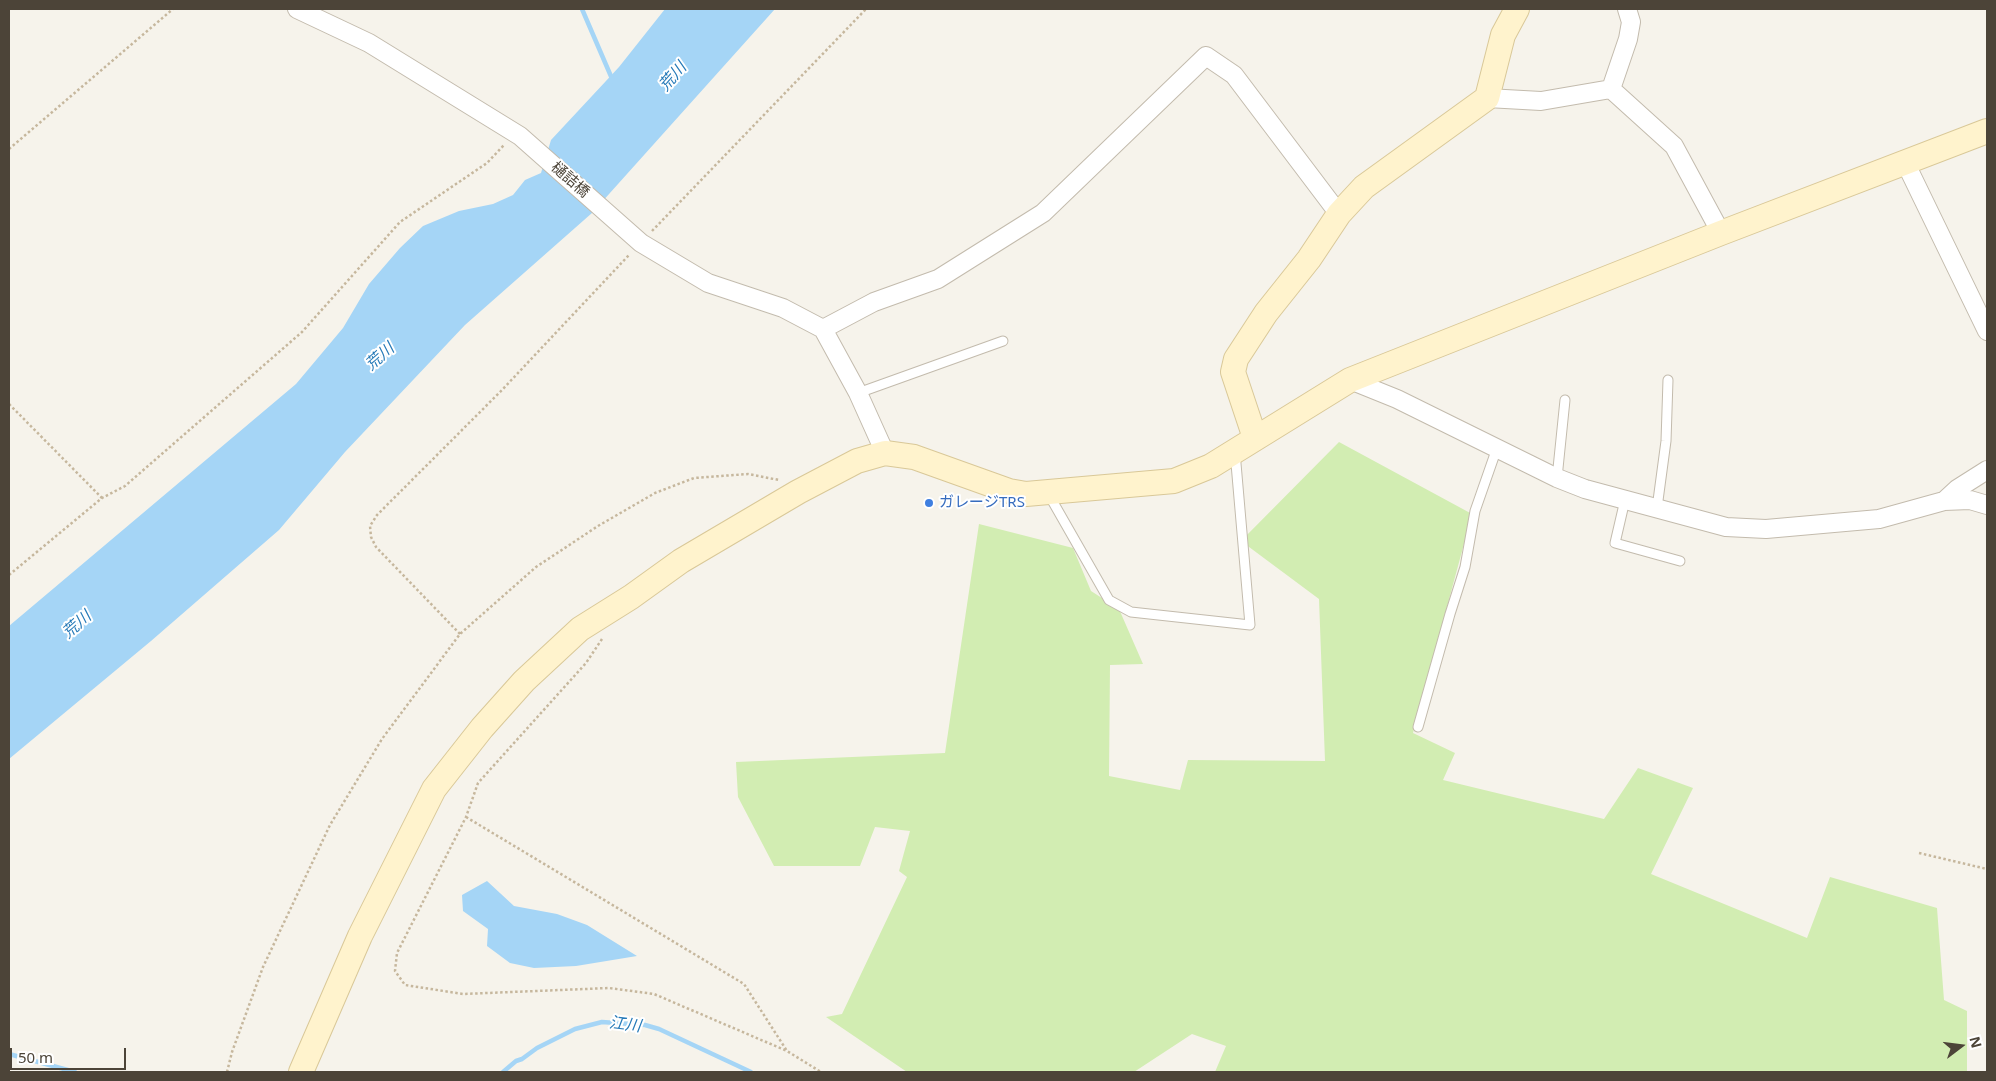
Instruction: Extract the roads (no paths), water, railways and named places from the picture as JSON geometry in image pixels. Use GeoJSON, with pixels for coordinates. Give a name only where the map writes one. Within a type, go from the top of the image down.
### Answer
{"type":"FeatureCollection","features":[{"type":"Feature","properties":{"kind":"street","name":"樋詰橋"},"geometry":{"type":"LineString","coordinates":[[297,9],[369,43],[517,134],[641,243],[708,283],[783,308],[823,329]]}},
{"type":"Feature","properties":{"kind":"street"},"geometry":{"type":"LineString","coordinates":[[1487,98],[1503,35],[1517,9]]}},
{"type":"Feature","properties":{"kind":"street"},"geometry":{"type":"LineString","coordinates":[[1611,89],[1631,22],[1627,9]]}},
{"type":"Feature","properties":{"kind":"street"},"geometry":{"type":"LineString","coordinates":[[885,453],[858,393],[823,329],[874,302],[938,279],[1043,213],[1206,56],[1234,75],[1339,214]]}},
{"type":"Feature","properties":{"kind":"street"},"geometry":{"type":"LineString","coordinates":[[1255,438],[1233,372],[1236,359],[1266,313],[1309,258],[1339,214],[1364,187],[1487,98],[1540,101],[1611,89]]}},
{"type":"Feature","properties":{"kind":"street"},"geometry":{"type":"LineString","coordinates":[[1611,89],[1674,146],[1721,233]]}},
{"type":"Feature","properties":{"kind":"street"},"geometry":{"type":"LineString","coordinates":[[301,1072],[360,936],[434,789],[482,728],[524,681],[580,629],[631,597],[682,561],[798,492],[857,461],[885,453],[914,456],[1009,491],[1026,494],[1174,481],[1211,466],[1350,380],[1721,233],[1987,131]]}},
{"type":"Feature","properties":{"kind":"street"},"geometry":{"type":"LineString","coordinates":[[1905,162],[1987,331]]}},
{"type":"Feature","properties":{"kind":"street"},"geometry":{"type":"LineString","coordinates":[[1350,380],[1397,399],[1557,478],[1585,489],[1726,527],[1766,529],[1880,520],[1944,501],[1970,500],[1987,505]]}},
{"type":"Feature","properties":{"kind":"street"},"geometry":{"type":"LineString","coordinates":[[1944,501],[1957,488],[1987,470]]}},
{"type":"Feature","properties":{"kind":"lane"},"geometry":{"type":"LineString","coordinates":[[858,393],[1002,341]]}},
{"type":"Feature","properties":{"kind":"lane"},"geometry":{"type":"LineString","coordinates":[[1658,508],[1666,441],[1668,380]]}},
{"type":"Feature","properties":{"kind":"lane"},"geometry":{"type":"LineString","coordinates":[[1557,478],[1564,400]]}},
{"type":"Feature","properties":{"kind":"lane"},"geometry":{"type":"LineString","coordinates":[[1418,727],[1465,567],[1475,511],[1497,448]]}},
{"type":"Feature","properties":{"kind":"lane"},"geometry":{"type":"LineString","coordinates":[[1047,492],[1109,600],[1131,612],[1250,626],[1235,452]]}},
{"type":"Feature","properties":{"kind":"lane"},"geometry":{"type":"LineString","coordinates":[[1625,500],[1615,542],[1680,561]]}},
{"type":"Feature","properties":{"kind":"water","name":"荒川"},"geometry":{"type":"Polygon","coordinates":[[[665,9],[775,9],[592,213],[465,325],[345,452],[279,530],[151,641],[9,759],[9,626],[296,384],[343,328],[369,284],[400,248],[423,226],[459,211],[493,204],[513,195],[525,180],[541,173],[551,140],[619,67],[665,9]]]}},
{"type":"Feature","properties":{"kind":"water"},"geometry":{"type":"Polygon","coordinates":[[[487,881],[514,906],[557,914],[587,925],[637,956],[576,966],[534,968],[510,963],[487,946],[488,929],[463,911],[462,895],[487,881]]]}},
{"type":"Feature","properties":{"kind":"waterway"},"geometry":{"type":"LineString","coordinates":[[582,9],[613,81]]}},
{"type":"Feature","properties":{"kind":"waterway","name":"江川"},"geometry":{"type":"LineString","coordinates":[[503,1072],[537,1048],[575,1029],[602,1022],[645,1025],[659,1029],[751,1072]]}},
{"type":"Feature","properties":{"kind":"waterway","name":"江川"},"geometry":{"type":"LineString","coordinates":[[9,1054],[75,1072]]}},
{"type":"Feature","properties":{"kind":"place","name":"ガレージTRS"},"geometry":{"type":"Point","coordinates":[929,503]}}]}
